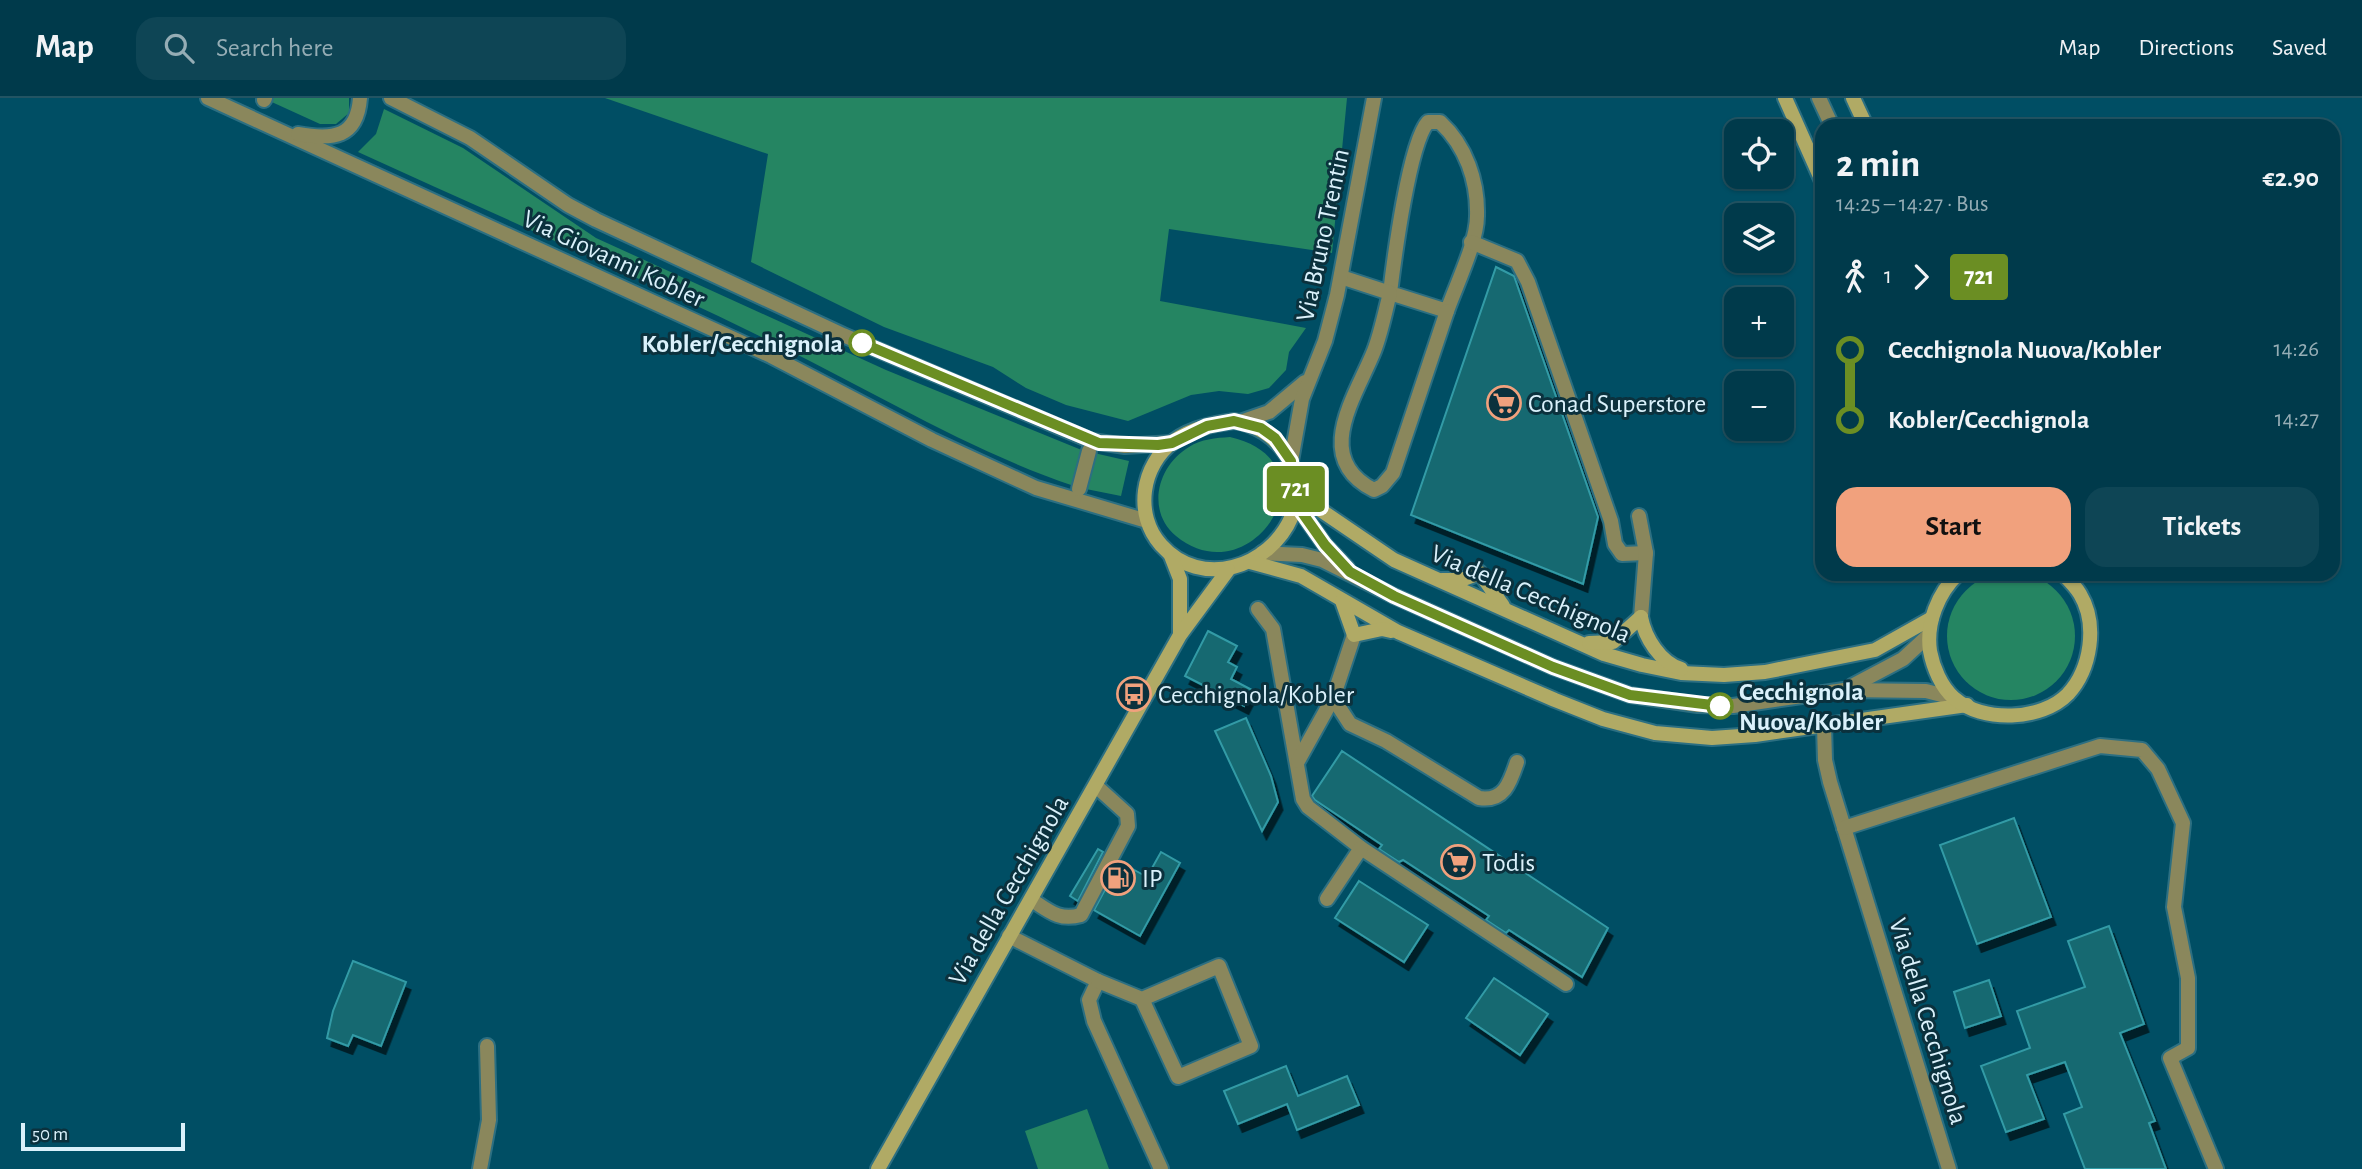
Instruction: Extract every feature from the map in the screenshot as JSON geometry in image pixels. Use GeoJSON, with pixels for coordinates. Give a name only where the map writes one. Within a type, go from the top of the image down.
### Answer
{"type":"FeatureCollection","features":[{"type":"Feature","properties":{"kind":"street","name":"Via Giovanni Kobler"},"geometry":{"type":"LineString","coordinates":[[208,98],[771,356],[932,440],[1036,488],[1147,521]]}},
{"type":"Feature","properties":{"kind":"street","name":"Via Giovanni Kobler"},"geometry":{"type":"LineString","coordinates":[[254,119],[299,135],[323,138],[342,134],[352,126],[359,113],[360,98]]}},
{"type":"Feature","properties":{"kind":"street","name":"Via Giovanni Kobler"},"geometry":{"type":"LineString","coordinates":[[391,98],[470,138],[568,205],[596,220],[843,335],[1092,441],[1125,446],[1172,443]]}},
{"type":"Feature","properties":{"kind":"street","name":"Via Bruno Trentin"},"geometry":{"type":"LineString","coordinates":[[1291,461],[1297,419],[1308,379],[1327,334],[1341,277],[1374,98]]}},
{"type":"Feature","properties":{"kind":"street"},"geometry":{"type":"LineString","coordinates":[[1785,98],[1815,165]]}},
{"type":"Feature","properties":{"kind":"street"},"geometry":{"type":"LineString","coordinates":[[1819,98],[1829,119]]}},
{"type":"Feature","properties":{"kind":"street"},"geometry":{"type":"LineString","coordinates":[[1853,98],[1863,119]]}},
{"type":"Feature","properties":{"kind":"street"},"geometry":{"type":"LineString","coordinates":[[1428,122],[1440,122],[1458,138],[1470,168],[1478,218],[1471,242],[1393,472],[1382,486],[1374,490],[1353,476],[1343,449],[1340,431],[1375,348],[1390,293],[1422,130],[1428,122]]}},
{"type":"Feature","properties":{"kind":"street"},"geometry":{"type":"LineString","coordinates":[[1471,242],[1517,261],[1528,282],[1611,521],[1615,544],[1622,554],[1646,553]]}},
{"type":"Feature","properties":{"kind":"street"},"geometry":{"type":"LineString","coordinates":[[1341,277],[1447,311]]}},
{"type":"Feature","properties":{"kind":"street","name":"Via Bruno Trentin"},"geometry":{"type":"LineString","coordinates":[[1240,422],[1269,412],[1308,379]]}},
{"type":"Feature","properties":{"kind":"street"},"geometry":{"type":"LineString","coordinates":[[1240,422],[1261,428],[1275,438],[1291,461],[1296,504],[1286,527],[1256,557],[1228,570],[1198,568],[1171,556],[1154,537],[1147,521],[1144,497],[1147,480],[1152,466],[1172,443],[1207,426],[1240,422]]}},
{"type":"Feature","properties":{"kind":"street"},"geometry":{"type":"LineString","coordinates":[[1079,489],[1089,451]]}},
{"type":"Feature","properties":{"kind":"street","name":"Via della Cecchignola"},"geometry":{"type":"LineString","coordinates":[[1295,484],[1316,507],[1368,545],[1509,613],[1577,642],[1642,665],[1681,673],[1765,672],[1875,650],[1932,618]]}},
{"type":"Feature","properties":{"kind":"street"},"geometry":{"type":"LineString","coordinates":[[1296,504],[1325,545],[1350,572]]}},
{"type":"Feature","properties":{"kind":"street"},"geometry":{"type":"LineString","coordinates":[[1639,516],[1646,553],[1641,617],[1648,640],[1677,668],[1703,674]]}},
{"type":"Feature","properties":{"kind":"street"},"geometry":{"type":"LineString","coordinates":[[1256,557],[1302,555],[1350,572],[1394,596],[1553,667],[1630,695],[1698,705],[1733,706],[1844,690],[1926,691],[1994,714],[2027,714],[2049,707],[2068,694],[2087,658],[2090,638],[2089,616],[2080,594],[2069,581]]}},
{"type":"Feature","properties":{"kind":"street","name":"Via della Cecchignola"},"geometry":{"type":"LineString","coordinates":[[1171,556],[1180,579],[1180,635]]}},
{"type":"Feature","properties":{"kind":"street"},"geometry":{"type":"LineString","coordinates":[[1256,557],[1301,576],[1398,632],[1591,715],[1655,733],[1735,737],[1967,705]]}},
{"type":"Feature","properties":{"kind":"street","name":"Via della Cecchignola"},"geometry":{"type":"LineString","coordinates":[[878,1169],[1180,635],[1228,570]]}},
{"type":"Feature","properties":{"kind":"street"},"geometry":{"type":"LineString","coordinates":[[1437,580],[1461,580],[1480,573],[1493,595],[1509,613]]}},
{"type":"Feature","properties":{"kind":"street"},"geometry":{"type":"LineString","coordinates":[[1951,581],[1938,602],[1929,635],[1932,659],[1939,679],[1953,698]]}},
{"type":"Feature","properties":{"kind":"street"},"geometry":{"type":"LineString","coordinates":[[1298,761],[1333,698],[1354,635],[1342,601]]}},
{"type":"Feature","properties":{"kind":"street"},"geometry":{"type":"LineString","coordinates":[[1258,609],[1273,629],[1303,799],[1308,807],[1361,848],[1566,984]]}},
{"type":"Feature","properties":{"kind":"street"},"geometry":{"type":"LineString","coordinates":[[1577,642],[1613,642],[1641,617]]}},
{"type":"Feature","properties":{"kind":"street"},"geometry":{"type":"LineString","coordinates":[[1354,635],[1382,629],[1398,632]]}},
{"type":"Feature","properties":{"kind":"street"},"geometry":{"type":"LineString","coordinates":[[1844,690],[1871,679],[1903,659],[1929,635]]}},
{"type":"Feature","properties":{"kind":"street"},"geometry":{"type":"LineString","coordinates":[[1333,698],[1350,724],[1386,741],[1479,799],[1490,800],[1504,792],[1517,762]]}},
{"type":"Feature","properties":{"kind":"street","name":"Via della Cecchignola"},"geometry":{"type":"LineString","coordinates":[[1824,725],[1825,760],[1844,828],[1949,1169]]}},
{"type":"Feature","properties":{"kind":"street"},"geometry":{"type":"LineString","coordinates":[[1844,828],[2100,746],[2142,750],[2158,769],[2183,823],[2174,907],[2188,978],[2188,1048],[2170,1058],[2216,1169]]}},
{"type":"Feature","properties":{"kind":"street"},"geometry":{"type":"LineString","coordinates":[[1032,900],[1056,917],[1081,915],[1128,826],[1127,814],[1096,786]]}},
{"type":"Feature","properties":{"kind":"street"},"geometry":{"type":"LineString","coordinates":[[1327,899],[1361,848]]}},
{"type":"Feature","properties":{"kind":"street"},"geometry":{"type":"LineString","coordinates":[[1009,936],[1098,981],[1142,999],[1178,1077],[1251,1046],[1219,966],[1142,999]]}},
{"type":"Feature","properties":{"kind":"street"},"geometry":{"type":"LineString","coordinates":[[1098,981],[1089,1000],[1094,1021],[1161,1169]]}},
{"type":"Feature","properties":{"kind":"street"},"geometry":{"type":"LineString","coordinates":[[480,1169],[489,1120],[487,1046]]}},
{"type":"Feature","properties":{"kind":"green space"},"geometry":{"type":"Polygon","coordinates":[[[263,98],[349,98],[349,113],[336,124],[320,124],[263,98]]]}},
{"type":"Feature","properties":{"kind":"green space"},"geometry":{"type":"Polygon","coordinates":[[[605,98],[1347,98],[1332,253],[1169,229],[1160,301],[1306,328],[1289,352],[1286,370],[1269,388],[1248,394],[1219,391],[1191,395],[1128,421],[1066,405],[1026,388],[993,367],[884,327],[751,262],[768,154],[605,98]]]}},
{"type":"Feature","properties":{"kind":"green space"},"geometry":{"type":"Polygon","coordinates":[[[384,109],[463,148],[596,238],[886,370],[1084,451],[1074,486],[960,439],[726,320],[358,152],[376,134],[384,109]]]}},
{"type":"Feature","properties":{"kind":"green space"},"geometry":{"type":"Polygon","coordinates":[[[1230,437],[1262,451],[1278,472],[1281,496],[1272,519],[1255,539],[1231,550],[1204,551],[1176,536],[1167,526],[1158,502],[1159,489],[1169,465],[1178,455],[1194,444],[1230,437]]]}},
{"type":"Feature","properties":{"kind":"green space"},"geometry":{"type":"Polygon","coordinates":[[[1094,453],[1129,461],[1121,496],[1086,489],[1094,453]]]}},
{"type":"Feature","properties":{"kind":"green space"},"geometry":{"type":"Polygon","coordinates":[[[1979,581],[2043,581],[2064,600],[2074,623],[2074,649],[2064,672],[2047,689],[2024,699],[1998,699],[1975,689],[1958,672],[1948,649],[1948,623],[1952,611],[1966,591],[1979,581]]]}},
{"type":"Feature","properties":{"kind":"green space"},"geometry":{"type":"Polygon","coordinates":[[[1087,1109],[1109,1169],[1038,1169],[1025,1131],[1087,1109]]]}},
{"type":"Feature","properties":{"kind":"building","name":"Conad Superstore"},"geometry":{"type":"Polygon","coordinates":[[[1496,267],[1514,276],[1598,517],[1583,584],[1411,515],[1496,267]]]}},
{"type":"Feature","properties":{"kind":"building"},"geometry":{"type":"Polygon","coordinates":[[[1208,631],[1237,646],[1228,662],[1237,667],[1231,679],[1252,690],[1244,706],[1185,676],[1208,631]]]}},
{"type":"Feature","properties":{"kind":"building"},"geometry":{"type":"Polygon","coordinates":[[[1246,718],[1271,776],[1278,802],[1262,831],[1215,731],[1246,718]]]}},
{"type":"Feature","properties":{"kind":"building","name":"Todis"},"geometry":{"type":"Polygon","coordinates":[[[1342,751],[1608,928],[1582,977],[1509,930],[1506,933],[1486,920],[1489,916],[1403,860],[1399,862],[1379,849],[1382,845],[1315,800],[1312,796],[1342,751]]]}},
{"type":"Feature","properties":{"kind":"building"},"geometry":{"type":"Polygon","coordinates":[[[2014,818],[2051,917],[1977,944],[1940,845],[2014,818]]]}},
{"type":"Feature","properties":{"kind":"building"},"geometry":{"type":"Polygon","coordinates":[[[1098,849],[1103,852],[1078,901],[1070,896],[1098,849]]]}},
{"type":"Feature","properties":{"kind":"building"},"geometry":{"type":"Polygon","coordinates":[[[1161,852],[1180,863],[1140,936],[1094,910],[1120,862],[1147,877],[1161,852]]]}},
{"type":"Feature","properties":{"kind":"building"},"geometry":{"type":"Polygon","coordinates":[[[1359,881],[1428,925],[1404,962],[1335,918],[1359,881]]]}},
{"type":"Feature","properties":{"kind":"building"},"geometry":{"type":"Polygon","coordinates":[[[2109,926],[2144,1024],[2120,1033],[2155,1121],[2149,1123],[2166,1169],[2085,1169],[2064,1114],[2082,1107],[2065,1062],[2027,1075],[2044,1119],[2006,1132],[1981,1066],[2030,1048],[2017,1011],[2085,987],[2068,941],[2109,926]]]}},
{"type":"Feature","properties":{"kind":"building"},"geometry":{"type":"Polygon","coordinates":[[[353,961],[406,982],[381,1046],[353,1035],[348,1046],[327,1038],[333,1011],[353,961]]]}},
{"type":"Feature","properties":{"kind":"building"},"geometry":{"type":"Polygon","coordinates":[[[1494,978],[1548,1014],[1520,1055],[1466,1018],[1494,978]]]}},
{"type":"Feature","properties":{"kind":"building"},"geometry":{"type":"Polygon","coordinates":[[[1989,980],[2001,1016],[1965,1028],[1954,992],[1989,980]]]}},
{"type":"Feature","properties":{"kind":"building"},"geometry":{"type":"Polygon","coordinates":[[[1286,1066],[1298,1096],[1347,1076],[1359,1105],[1297,1130],[1287,1104],[1238,1124],[1224,1091],[1286,1066]]]}},
{"type":"Feature","properties":{"kind":"bus line","name":"721"},"geometry":{"type":"LineString","coordinates":[[862,343],[1036,419],[1099,443],[1142,447],[1172,443],[1198,429],[1234,421],[1261,428],[1275,438],[1291,461],[1296,504],[1308,524],[1350,572],[1394,596],[1553,667],[1630,695],[1720,706]]}},
{"type":"Feature","properties":{"kind":"place","name":"Kobler/Cecchignola"},"geometry":{"type":"Point","coordinates":[862,343]}},
{"type":"Feature","properties":{"kind":"place","name":"Conad Superstore"},"geometry":{"type":"Point","coordinates":[1504,403]}},
{"type":"Feature","properties":{"kind":"place","name":"Cecchignola/Kobler"},"geometry":{"type":"Point","coordinates":[1134,694]}},
{"type":"Feature","properties":{"kind":"place","name":"Cecchignola Nuova/Kobler"},"geometry":{"type":"Point","coordinates":[1720,706]}},
{"type":"Feature","properties":{"kind":"place","name":"Todis"},"geometry":{"type":"Point","coordinates":[1458,862]}},
{"type":"Feature","properties":{"kind":"place","name":"IP"},"geometry":{"type":"Point","coordinates":[1118,878]}}]}
